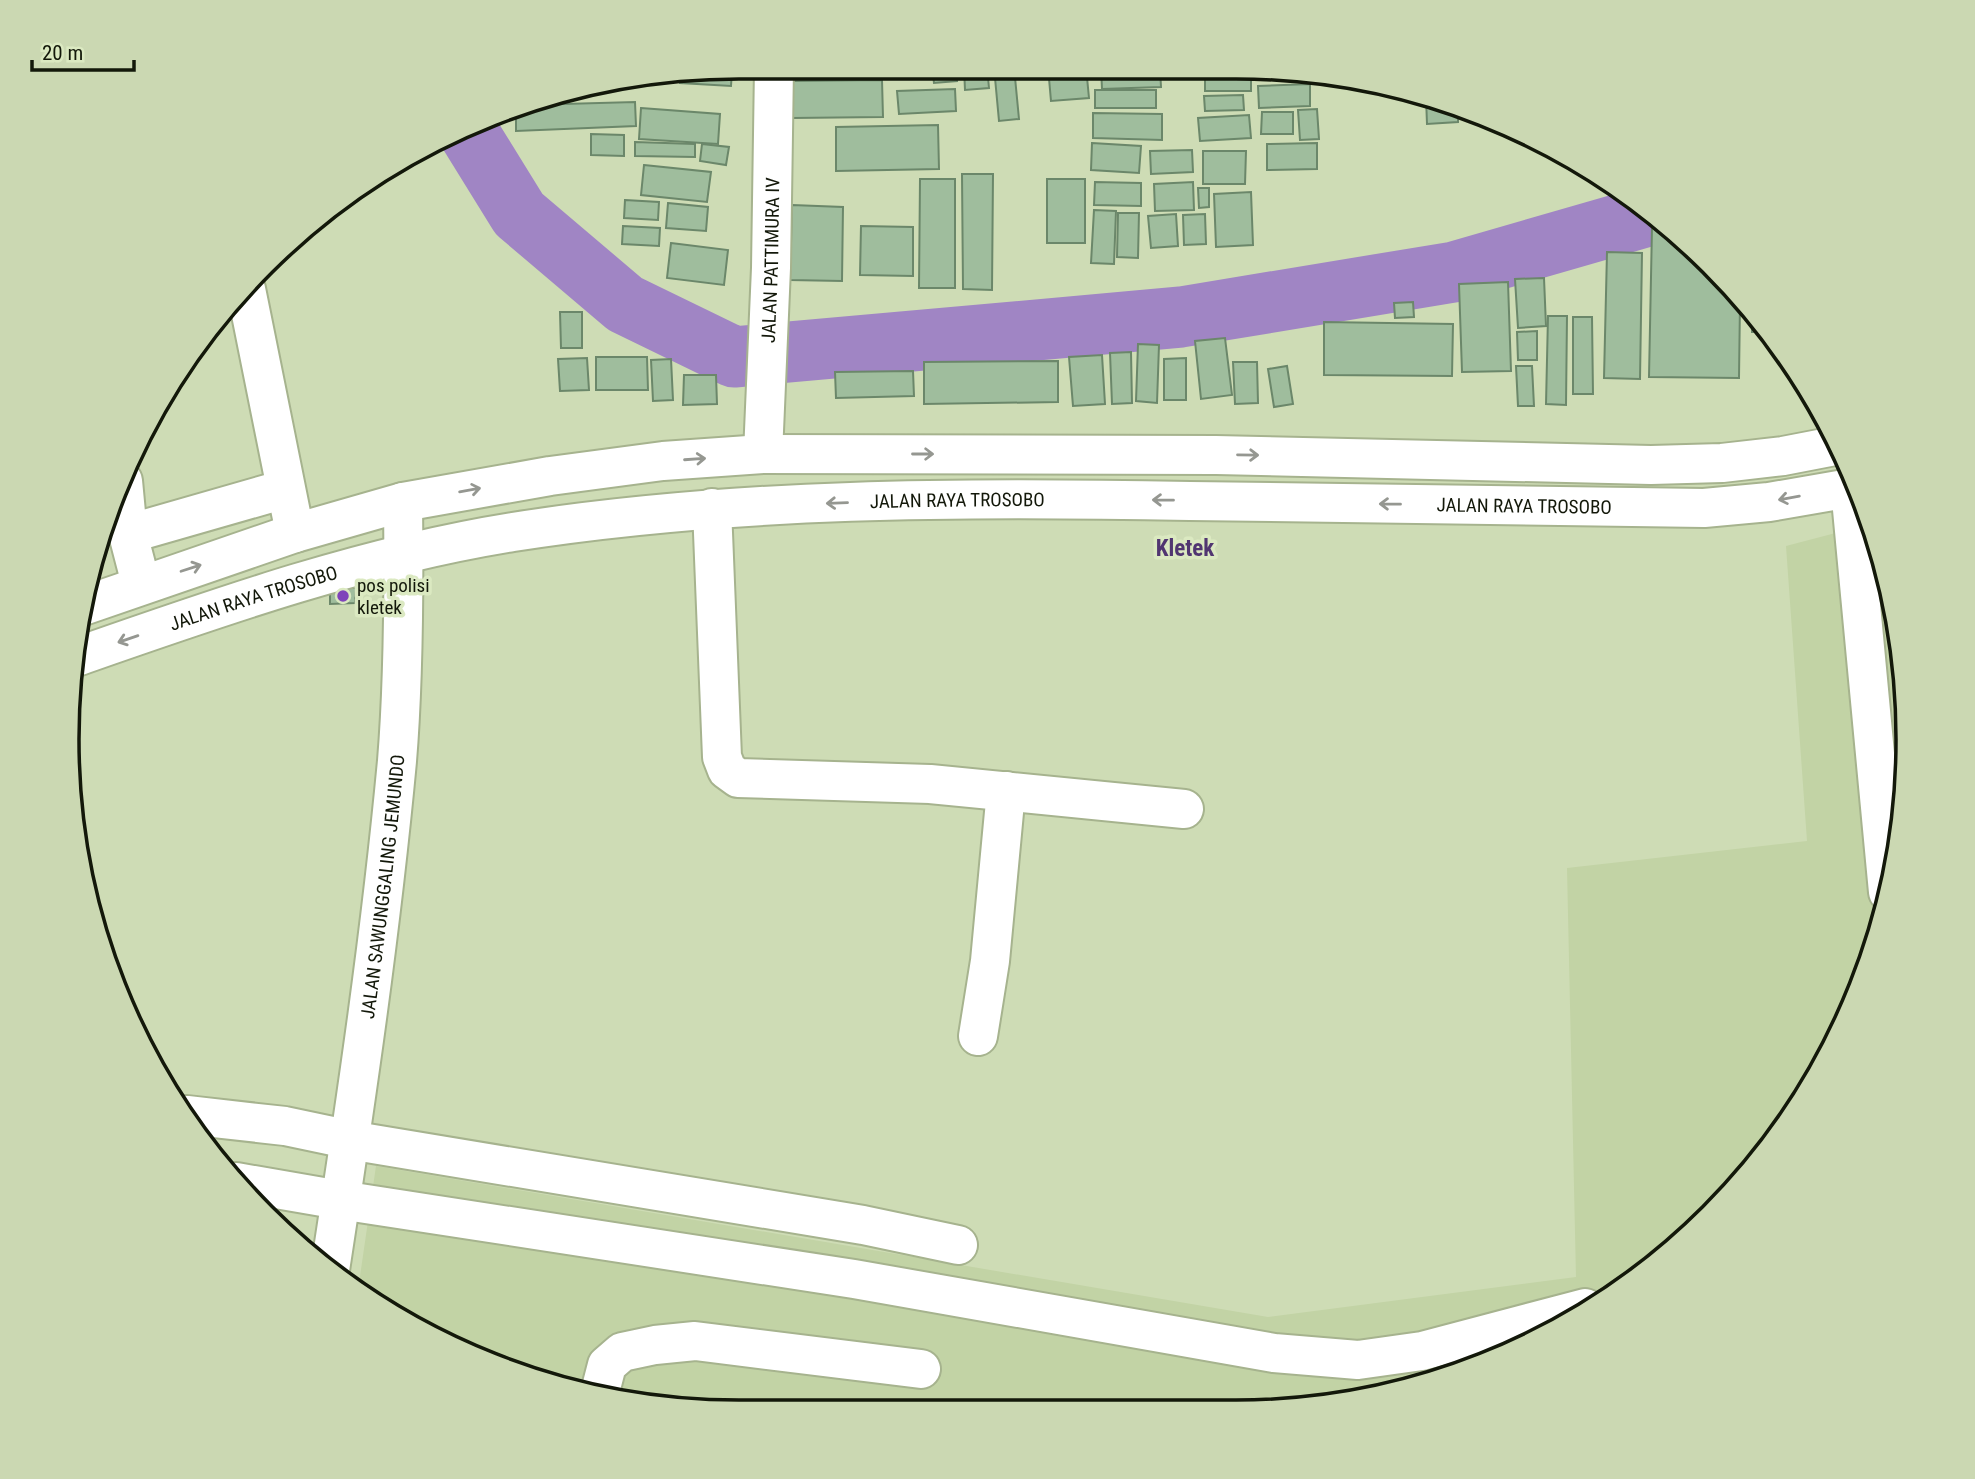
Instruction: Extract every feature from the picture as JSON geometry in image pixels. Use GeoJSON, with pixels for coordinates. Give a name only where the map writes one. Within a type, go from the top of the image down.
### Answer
{"type":"FeatureCollection","features":[{"type":"Feature","properties":{"kind":"main road","name":"JALAN PATTIMURA IV"},"geometry":{"type":"LineString","coordinates":[[763,454],[771,268],[774,79]]}},
{"type":"Feature","properties":{"kind":"main road"},"geometry":{"type":"LineString","coordinates":[[248,299],[295,533]]}},
{"type":"Feature","properties":{"kind":"main road"},"geometry":{"type":"LineString","coordinates":[[93,602],[295,533],[403,502],[550,476],[663,461],[763,454],[1216,455],[1651,465],[1722,463],[1828,447]]}},
{"type":"Feature","properties":{"kind":"main road","name":"JALAN RAYA TROSOBO"},"geometry":{"type":"LineString","coordinates":[[84,654],[255,595],[403,553],[510,532],[634,515],[712,508],[1014,498],[1704,508],[1769,502],[1846,488]]}},
{"type":"Feature","properties":{"kind":"main road"},"geometry":{"type":"LineString","coordinates":[[128,534],[285,489]]}},
{"type":"Feature","properties":{"kind":"main road"},"geometry":{"type":"LineString","coordinates":[[125,499],[128,534],[141,584]]}},
{"type":"Feature","properties":{"kind":"main road","name":"JALAN SAWUNGGALING JEMUNDO"},"geometry":{"type":"LineString","coordinates":[[332,1259],[367,1024],[397,759],[403,502]]}},
{"type":"Feature","properties":{"kind":"main road"},"geometry":{"type":"LineString","coordinates":[[712,508],[722,757],[727,770],[738,778],[930,784],[1184,809]]}},
{"type":"Feature","properties":{"kind":"main road"},"geometry":{"type":"LineString","coordinates":[[1855,511],[1885,860]]}},
{"type":"Feature","properties":{"kind":"main road"},"geometry":{"type":"LineString","coordinates":[[978,1037],[990,961],[1006,791]]}},
{"type":"Feature","properties":{"kind":"main road"},"geometry":{"type":"LineString","coordinates":[[196,1116],[285,1126],[345,1169],[858,1251],[958,1245]]}},
{"type":"Feature","properties":{"kind":"main road"},"geometry":{"type":"LineString","coordinates":[[247,1180],[345,1169],[858,1251],[1274,1353],[1357,1360],[1422,1351],[1562,1314]]}},
{"type":"Feature","properties":{"kind":"main road"},"geometry":{"type":"LineString","coordinates":[[602,1386],[607,1365],[622,1352],[695,1341],[921,1368]]}},
{"type":"Feature","properties":{"kind":"shaded area"},"geometry":{"type":"Polygon","coordinates":[[[1861,526],[1884,611],[1895,696],[1895,783],[1884,868],[1861,952],[1846,992],[1808,1070],[1760,1142],[1732,1175],[1703,1207],[1638,1264],[1566,1312],[1528,1332],[1488,1350],[1407,1378],[1322,1395],[1279,1399],[696,1399],[611,1388],[527,1365],[447,1332],[409,1312],[359,1280],[376,1166],[1268,1317],[1576,1277],[1567,868],[1807,841],[1786,546],[1861,526]]]}},
{"type":"Feature","properties":{"kind":"building"},"geometry":{"type":"Polygon","coordinates":[[[731,79],[731,86],[680,83],[696,80],[731,79]]]}},
{"type":"Feature","properties":{"kind":"building"},"geometry":{"type":"Polygon","coordinates":[[[934,79],[957,79],[957,81],[934,83],[934,79]]]}},
{"type":"Feature","properties":{"kind":"building"},"geometry":{"type":"Polygon","coordinates":[[[965,79],[988,79],[989,88],[965,90],[965,79]]]}},
{"type":"Feature","properties":{"kind":"building"},"geometry":{"type":"Polygon","coordinates":[[[995,79],[1015,79],[1019,119],[999,121],[995,79]]]}},
{"type":"Feature","properties":{"kind":"building"},"geometry":{"type":"Polygon","coordinates":[[[1049,79],[1087,79],[1089,98],[1051,101],[1049,79]]]}},
{"type":"Feature","properties":{"kind":"building"},"geometry":{"type":"Polygon","coordinates":[[[1102,79],[1161,79],[1161,87],[1102,89],[1102,79]]]}},
{"type":"Feature","properties":{"kind":"building"},"geometry":{"type":"Polygon","coordinates":[[[1205,79],[1251,79],[1251,91],[1205,91],[1205,79]]]}},
{"type":"Feature","properties":{"kind":"building"},"geometry":{"type":"Polygon","coordinates":[[[882,80],[883,117],[792,118],[792,81],[882,80]]]}},
{"type":"Feature","properties":{"kind":"building"},"geometry":{"type":"Polygon","coordinates":[[[1310,84],[1310,106],[1259,108],[1258,86],[1310,84]]]}},
{"type":"Feature","properties":{"kind":"building"},"geometry":{"type":"Polygon","coordinates":[[[955,89],[956,111],[899,114],[897,91],[955,89]]]}},
{"type":"Feature","properties":{"kind":"building"},"geometry":{"type":"Polygon","coordinates":[[[1095,90],[1156,90],[1156,108],[1095,108],[1095,90]]]}},
{"type":"Feature","properties":{"kind":"building"},"geometry":{"type":"Polygon","coordinates":[[[1243,95],[1244,110],[1205,111],[1204,96],[1243,95]]]}},
{"type":"Feature","properties":{"kind":"building"},"geometry":{"type":"Polygon","coordinates":[[[635,102],[636,126],[516,131],[516,118],[558,104],[635,102]]]}},
{"type":"Feature","properties":{"kind":"building"},"geometry":{"type":"Polygon","coordinates":[[[1426,107],[1458,118],[1458,122],[1427,124],[1426,107]]]}},
{"type":"Feature","properties":{"kind":"building"},"geometry":{"type":"Polygon","coordinates":[[[641,108],[720,114],[718,144],[639,139],[641,108]]]}},
{"type":"Feature","properties":{"kind":"building"},"geometry":{"type":"Polygon","coordinates":[[[1317,109],[1319,139],[1300,140],[1298,110],[1317,109]]]}},
{"type":"Feature","properties":{"kind":"building"},"geometry":{"type":"Polygon","coordinates":[[[1262,112],[1293,112],[1293,134],[1261,134],[1262,112]]]}},
{"type":"Feature","properties":{"kind":"building"},"geometry":{"type":"Polygon","coordinates":[[[1093,113],[1162,114],[1162,140],[1093,138],[1093,113]]]}},
{"type":"Feature","properties":{"kind":"building"},"geometry":{"type":"Polygon","coordinates":[[[1249,115],[1251,138],[1200,141],[1198,118],[1249,115]]]}},
{"type":"Feature","properties":{"kind":"building"},"geometry":{"type":"Polygon","coordinates":[[[938,125],[939,169],[836,171],[836,127],[938,125]]]}},
{"type":"Feature","properties":{"kind":"building"},"geometry":{"type":"Polygon","coordinates":[[[591,134],[624,135],[624,156],[591,155],[591,134]]]}},
{"type":"Feature","properties":{"kind":"building"},"geometry":{"type":"Polygon","coordinates":[[[635,142],[695,144],[695,157],[635,156],[635,142]]]}},
{"type":"Feature","properties":{"kind":"building"},"geometry":{"type":"Polygon","coordinates":[[[1092,143],[1141,146],[1139,173],[1091,170],[1092,143]]]}},
{"type":"Feature","properties":{"kind":"building"},"geometry":{"type":"Polygon","coordinates":[[[1317,143],[1317,169],[1267,170],[1267,144],[1317,143]]]}},
{"type":"Feature","properties":{"kind":"building"},"geometry":{"type":"Polygon","coordinates":[[[702,144],[729,147],[726,165],[700,161],[702,144]]]}},
{"type":"Feature","properties":{"kind":"building"},"geometry":{"type":"Polygon","coordinates":[[[1192,150],[1193,172],[1151,174],[1150,151],[1192,150]]]}},
{"type":"Feature","properties":{"kind":"building"},"geometry":{"type":"Polygon","coordinates":[[[1203,151],[1246,151],[1245,184],[1203,184],[1203,151]]]}},
{"type":"Feature","properties":{"kind":"building"},"geometry":{"type":"Polygon","coordinates":[[[644,165],[711,172],[707,202],[641,195],[644,165]]]}},
{"type":"Feature","properties":{"kind":"building"},"geometry":{"type":"Polygon","coordinates":[[[962,174],[993,174],[992,290],[963,289],[962,174]]]}},
{"type":"Feature","properties":{"kind":"building"},"geometry":{"type":"Polygon","coordinates":[[[920,179],[955,179],[955,288],[919,288],[920,179]]]}},
{"type":"Feature","properties":{"kind":"building"},"geometry":{"type":"Polygon","coordinates":[[[1047,179],[1085,179],[1085,243],[1047,243],[1047,179]]]}},
{"type":"Feature","properties":{"kind":"building"},"geometry":{"type":"Polygon","coordinates":[[[1095,182],[1141,183],[1141,206],[1094,205],[1095,182]]]}},
{"type":"Feature","properties":{"kind":"building"},"geometry":{"type":"Polygon","coordinates":[[[1193,182],[1194,210],[1155,211],[1154,184],[1193,182]]]}},
{"type":"Feature","properties":{"kind":"building"},"geometry":{"type":"Polygon","coordinates":[[[1198,188],[1209,188],[1209,207],[1199,208],[1198,188]]]}},
{"type":"Feature","properties":{"kind":"building"},"geometry":{"type":"Polygon","coordinates":[[[1251,192],[1253,245],[1216,247],[1214,194],[1251,192]]]}},
{"type":"Feature","properties":{"kind":"building"},"geometry":{"type":"Polygon","coordinates":[[[625,200],[659,202],[658,220],[624,218],[625,200]]]}},
{"type":"Feature","properties":{"kind":"building"},"geometry":{"type":"Polygon","coordinates":[[[668,203],[708,207],[706,231],[666,228],[668,203]]]}},
{"type":"Feature","properties":{"kind":"building"},"geometry":{"type":"Polygon","coordinates":[[[792,205],[843,207],[842,281],[790,280],[792,205]]]}},
{"type":"Feature","properties":{"kind":"building"},"geometry":{"type":"Polygon","coordinates":[[[1094,210],[1116,211],[1114,264],[1091,263],[1094,210]]]}},
{"type":"Feature","properties":{"kind":"building"},"geometry":{"type":"Polygon","coordinates":[[[1118,213],[1139,213],[1138,258],[1117,257],[1118,213]]]}},
{"type":"Feature","properties":{"kind":"building"},"geometry":{"type":"Polygon","coordinates":[[[1176,214],[1178,246],[1151,248],[1148,216],[1176,214]]]}},
{"type":"Feature","properties":{"kind":"building"},"geometry":{"type":"Polygon","coordinates":[[[1205,214],[1206,244],[1184,245],[1183,215],[1205,214]]]}},
{"type":"Feature","properties":{"kind":"building"},"geometry":{"type":"Polygon","coordinates":[[[623,226],[660,228],[659,246],[622,244],[623,226]]]}},
{"type":"Feature","properties":{"kind":"building"},"geometry":{"type":"Polygon","coordinates":[[[861,226],[913,227],[913,276],[860,275],[861,226]]]}},
{"type":"Feature","properties":{"kind":"building"},"geometry":{"type":"Polygon","coordinates":[[[1652,227],[1703,272],[1740,313],[1739,378],[1649,377],[1652,227]]]}},
{"type":"Feature","properties":{"kind":"building"},"geometry":{"type":"Polygon","coordinates":[[[671,243],[728,250],[724,285],[667,278],[671,243]]]}},
{"type":"Feature","properties":{"kind":"building"},"geometry":{"type":"Polygon","coordinates":[[[1607,252],[1642,253],[1640,379],[1604,378],[1607,252]]]}},
{"type":"Feature","properties":{"kind":"building"},"geometry":{"type":"Polygon","coordinates":[[[1544,278],[1546,326],[1518,328],[1515,279],[1544,278]]]}},
{"type":"Feature","properties":{"kind":"building"},"geometry":{"type":"Polygon","coordinates":[[[1508,282],[1511,371],[1462,372],[1459,284],[1508,282]]]}},
{"type":"Feature","properties":{"kind":"building"},"geometry":{"type":"Polygon","coordinates":[[[1413,302],[1414,317],[1395,318],[1394,303],[1413,302]]]}},
{"type":"Feature","properties":{"kind":"building"},"geometry":{"type":"Polygon","coordinates":[[[560,312],[582,312],[582,348],[561,348],[560,312]]]}},
{"type":"Feature","properties":{"kind":"building"},"geometry":{"type":"Polygon","coordinates":[[[1548,316],[1567,316],[1566,405],[1546,404],[1548,316]]]}},
{"type":"Feature","properties":{"kind":"building"},"geometry":{"type":"Polygon","coordinates":[[[1573,317],[1592,317],[1593,394],[1573,394],[1573,317]]]}},
{"type":"Feature","properties":{"kind":"building"},"geometry":{"type":"Polygon","coordinates":[[[1324,322],[1453,324],[1452,376],[1324,375],[1324,322]]]}},
{"type":"Feature","properties":{"kind":"building"},"geometry":{"type":"Polygon","coordinates":[[[1537,331],[1537,360],[1518,360],[1517,332],[1537,331]]]}},
{"type":"Feature","properties":{"kind":"building"},"geometry":{"type":"Polygon","coordinates":[[[1225,338],[1232,395],[1201,399],[1195,341],[1225,338]]]}},
{"type":"Feature","properties":{"kind":"building"},"geometry":{"type":"Polygon","coordinates":[[[1138,344],[1159,345],[1157,403],[1136,401],[1138,344]]]}},
{"type":"Feature","properties":{"kind":"building"},"geometry":{"type":"Polygon","coordinates":[[[1131,352],[1132,403],[1112,404],[1110,353],[1131,352]]]}},
{"type":"Feature","properties":{"kind":"building"},"geometry":{"type":"Polygon","coordinates":[[[1102,355],[1105,404],[1073,406],[1069,357],[1102,355]]]}},
{"type":"Feature","properties":{"kind":"building"},"geometry":{"type":"Polygon","coordinates":[[[596,357],[647,357],[648,390],[596,390],[596,357]]]}},
{"type":"Feature","properties":{"kind":"building"},"geometry":{"type":"Polygon","coordinates":[[[587,358],[589,390],[560,391],[558,359],[587,358]]]}},
{"type":"Feature","properties":{"kind":"building"},"geometry":{"type":"Polygon","coordinates":[[[1186,358],[1186,400],[1164,400],[1164,359],[1186,358]]]}},
{"type":"Feature","properties":{"kind":"building"},"geometry":{"type":"Polygon","coordinates":[[[671,359],[673,400],[653,401],[651,360],[671,359]]]}},
{"type":"Feature","properties":{"kind":"building"},"geometry":{"type":"Polygon","coordinates":[[[1058,361],[1058,402],[924,404],[924,362],[1058,361]]]}},
{"type":"Feature","properties":{"kind":"building"},"geometry":{"type":"Polygon","coordinates":[[[1233,362],[1257,362],[1258,403],[1235,404],[1233,362]]]}},
{"type":"Feature","properties":{"kind":"building"},"geometry":{"type":"Polygon","coordinates":[[[1287,366],[1293,404],[1274,407],[1268,369],[1287,366]]]}},
{"type":"Feature","properties":{"kind":"building"},"geometry":{"type":"Polygon","coordinates":[[[1516,366],[1532,366],[1534,406],[1518,406],[1516,366]]]}},
{"type":"Feature","properties":{"kind":"building"},"geometry":{"type":"Polygon","coordinates":[[[913,371],[914,396],[836,398],[835,372],[913,371]]]}},
{"type":"Feature","properties":{"kind":"building"},"geometry":{"type":"Polygon","coordinates":[[[684,375],[716,375],[717,404],[683,405],[684,375]]]}},
{"type":"Feature","properties":{"kind":"building","name":"pos polisi kletek"},"geometry":{"type":"Polygon","coordinates":[[[330,588],[356,588],[355,603],[330,604],[330,588]]]}},
{"type":"Feature","properties":{"kind":"waterway"},"geometry":{"type":"LineString","coordinates":[[471,136],[519,214],[625,304],[734,357],[1181,317],[1454,272],[1641,218]]}},
{"type":"Feature","properties":{"kind":"place","name":"pos polisi kletek"},"geometry":{"type":"Point","coordinates":[343,596]}},
{"type":"Feature","properties":{"kind":"district","name":"Kletek"},"geometry":{"type":"Point","coordinates":[1185,548]}}]}
